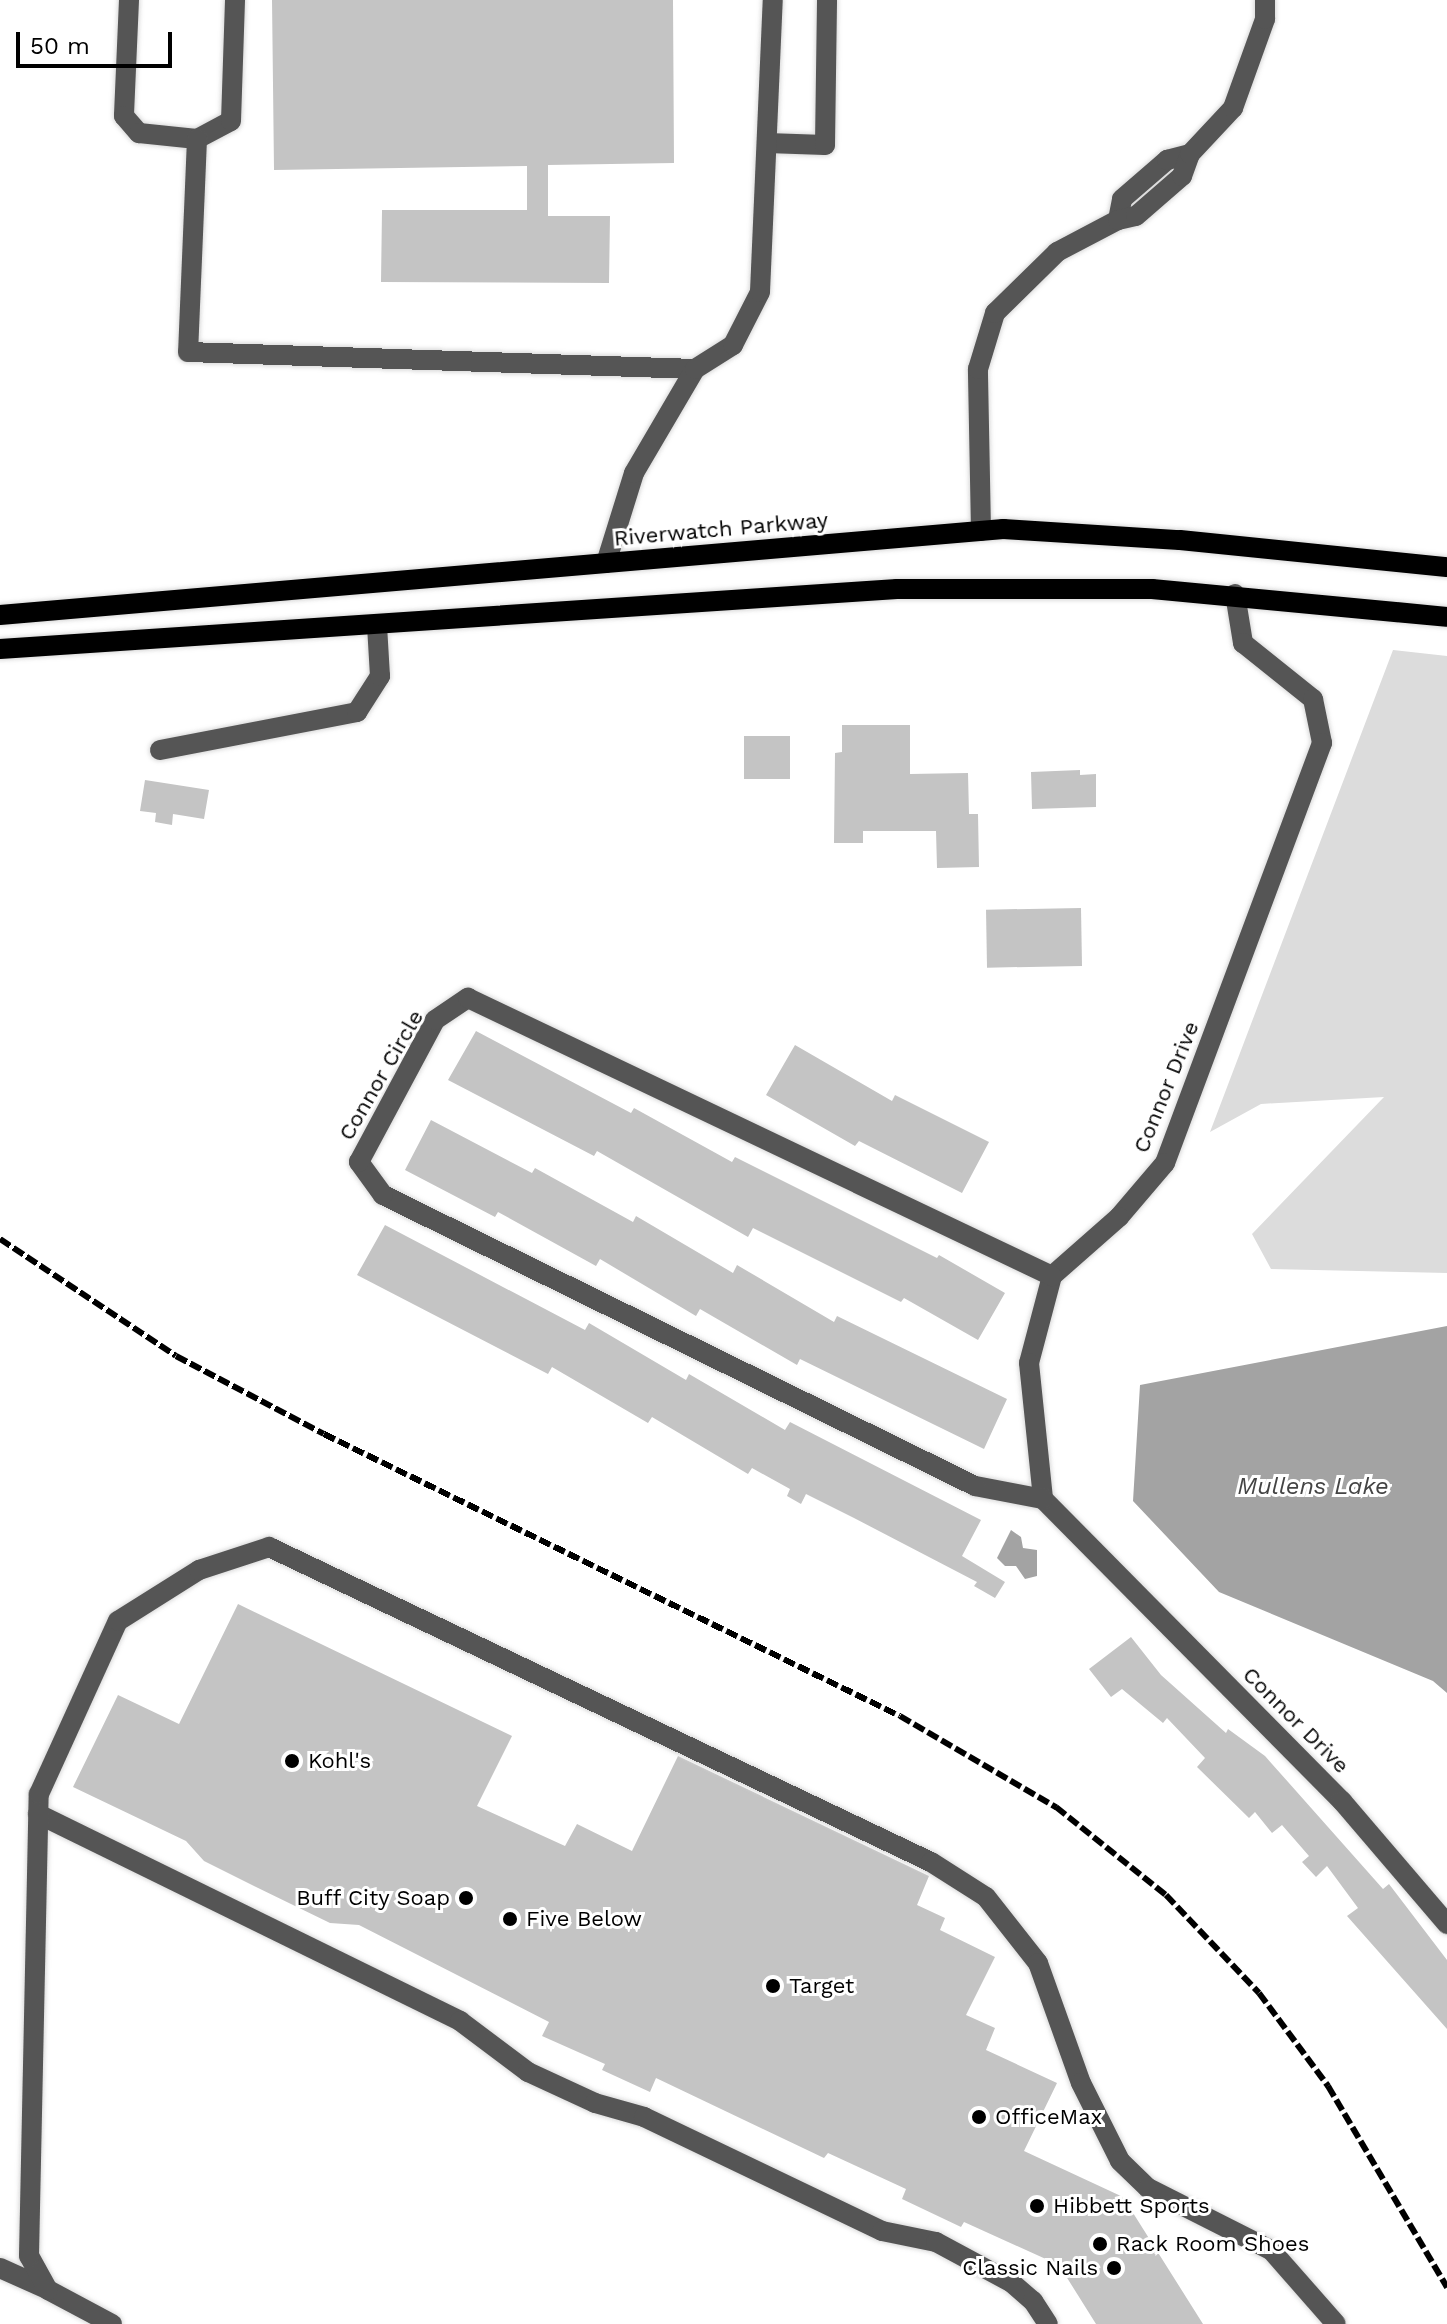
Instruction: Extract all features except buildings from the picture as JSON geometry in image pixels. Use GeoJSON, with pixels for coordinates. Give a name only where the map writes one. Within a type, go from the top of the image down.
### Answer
{"type":"FeatureCollection","features":[{"type":"Feature","properties":{"kind":"main road","name":"Riverwatch Parkway"},"geometry":{"type":"LineString","coordinates":[[0,615],[981,531],[1180,540],[1447,567]]}},
{"type":"Feature","properties":{"kind":"main road"},"geometry":{"type":"LineString","coordinates":[[0,649],[897,589],[1096,587],[1235,594],[1447,617]]}},
{"type":"Feature","properties":{"kind":"street"},"geometry":{"type":"LineString","coordinates":[[129,0],[124,116],[139,133],[197,139],[231,121],[235,0]]}},
{"type":"Feature","properties":{"kind":"street"},"geometry":{"type":"LineString","coordinates":[[606,563],[634,473],[695,369],[733,345],[760,292],[773,0]]}},
{"type":"Feature","properties":{"kind":"street"},"geometry":{"type":"LineString","coordinates":[[767,143],[825,145],[827,0]]}},
{"type":"Feature","properties":{"kind":"street"},"geometry":{"type":"LineString","coordinates":[[981,531],[978,369],[995,313],[1057,252],[1118,220],[1136,216],[1182,176],[1190,154],[1233,108],[1265,19],[1265,0]]}},
{"type":"Feature","properties":{"kind":"street"},"geometry":{"type":"LineString","coordinates":[[197,139],[188,352],[695,369]]}},
{"type":"Feature","properties":{"kind":"street","name":"Connor Drive"},"geometry":{"type":"LineString","coordinates":[[1052,1276],[1119,1217],[1165,1163],[1322,743],[1313,699],[1243,643],[1235,594]]}},
{"type":"Feature","properties":{"kind":"street"},"geometry":{"type":"LineString","coordinates":[[160,750],[357,712],[380,676],[377,626]]}},
{"type":"Feature","properties":{"kind":"street","name":"Connor Circle"},"geometry":{"type":"LineString","coordinates":[[1043,1499],[975,1486],[397,1202],[383,1195],[359,1162],[435,1020],[468,998],[1052,1276]]}},
{"type":"Feature","properties":{"kind":"street"},"geometry":{"type":"LineString","coordinates":[[1043,1499],[1029,1363],[1052,1276]]}},
{"type":"Feature","properties":{"kind":"street","name":"Connor Drive"},"geometry":{"type":"LineString","coordinates":[[1043,1499],[1342,1801],[1447,1924]]}},
{"type":"Feature","properties":{"kind":"street"},"geometry":{"type":"LineString","coordinates":[[48,2290],[29,2256],[39,1794],[118,1621],[199,1570],[269,1547],[931,1862],[986,1897],[1038,1963],[1081,2083],[1120,2161],[1148,2188],[1271,2250],[1336,2324]]}},
{"type":"Feature","properties":{"kind":"street"},"geometry":{"type":"LineString","coordinates":[[38,1814],[460,2021],[528,2072],[595,2103],[644,2117],[882,2231],[936,2242],[1012,2283],[1033,2301],[1048,2324]]}},
{"type":"Feature","properties":{"kind":"street"},"geometry":{"type":"LineString","coordinates":[[0,2268],[112,2324]]}},
{"type":"Feature","properties":{"kind":"shaded area"},"geometry":{"type":"Polygon","coordinates":[[[1393,650],[1447,656],[1447,1273],[1271,1269],[1252,1234],[1384,1097],[1261,1104],[1210,1132],[1393,650]]]}},
{"type":"Feature","properties":{"kind":"water","name":"Mullens Lake"},"geometry":{"type":"Polygon","coordinates":[[[1447,1326],[1447,1693],[1433,1681],[1219,1592],[1133,1501],[1140,1385],[1447,1326]]]}},
{"type":"Feature","properties":{"kind":"water"},"geometry":{"type":"Polygon","coordinates":[[[1011,1530],[1021,1537],[1023,1548],[1037,1550],[1037,1576],[1025,1579],[1016,1566],[1005,1566],[997,1558],[1011,1530]]]}},
{"type":"Feature","properties":{"kind":"railway"},"geometry":{"type":"LineString","coordinates":[[0,1239],[176,1356],[324,1434],[900,1716],[1056,1807],[1166,1895],[1259,1993],[1328,2086],[1447,2287]]}},
{"type":"Feature","properties":{"kind":"place","name":"Kohl's"},"geometry":{"type":"Point","coordinates":[292,1761]}},
{"type":"Feature","properties":{"kind":"place","name":"Buff City Soap"},"geometry":{"type":"Point","coordinates":[466,1898]}},
{"type":"Feature","properties":{"kind":"place","name":"Five Below"},"geometry":{"type":"Point","coordinates":[510,1919]}},
{"type":"Feature","properties":{"kind":"place","name":"Target"},"geometry":{"type":"Point","coordinates":[773,1986]}},
{"type":"Feature","properties":{"kind":"place","name":"OfficeMax"},"geometry":{"type":"Point","coordinates":[979,2117]}},
{"type":"Feature","properties":{"kind":"place","name":"Hibbett Sports"},"geometry":{"type":"Point","coordinates":[1037,2206]}},
{"type":"Feature","properties":{"kind":"place","name":"Rack Room Shoes"},"geometry":{"type":"Point","coordinates":[1100,2244]}},
{"type":"Feature","properties":{"kind":"place","name":"Classic Nails"},"geometry":{"type":"Point","coordinates":[1114,2268]}}]}
